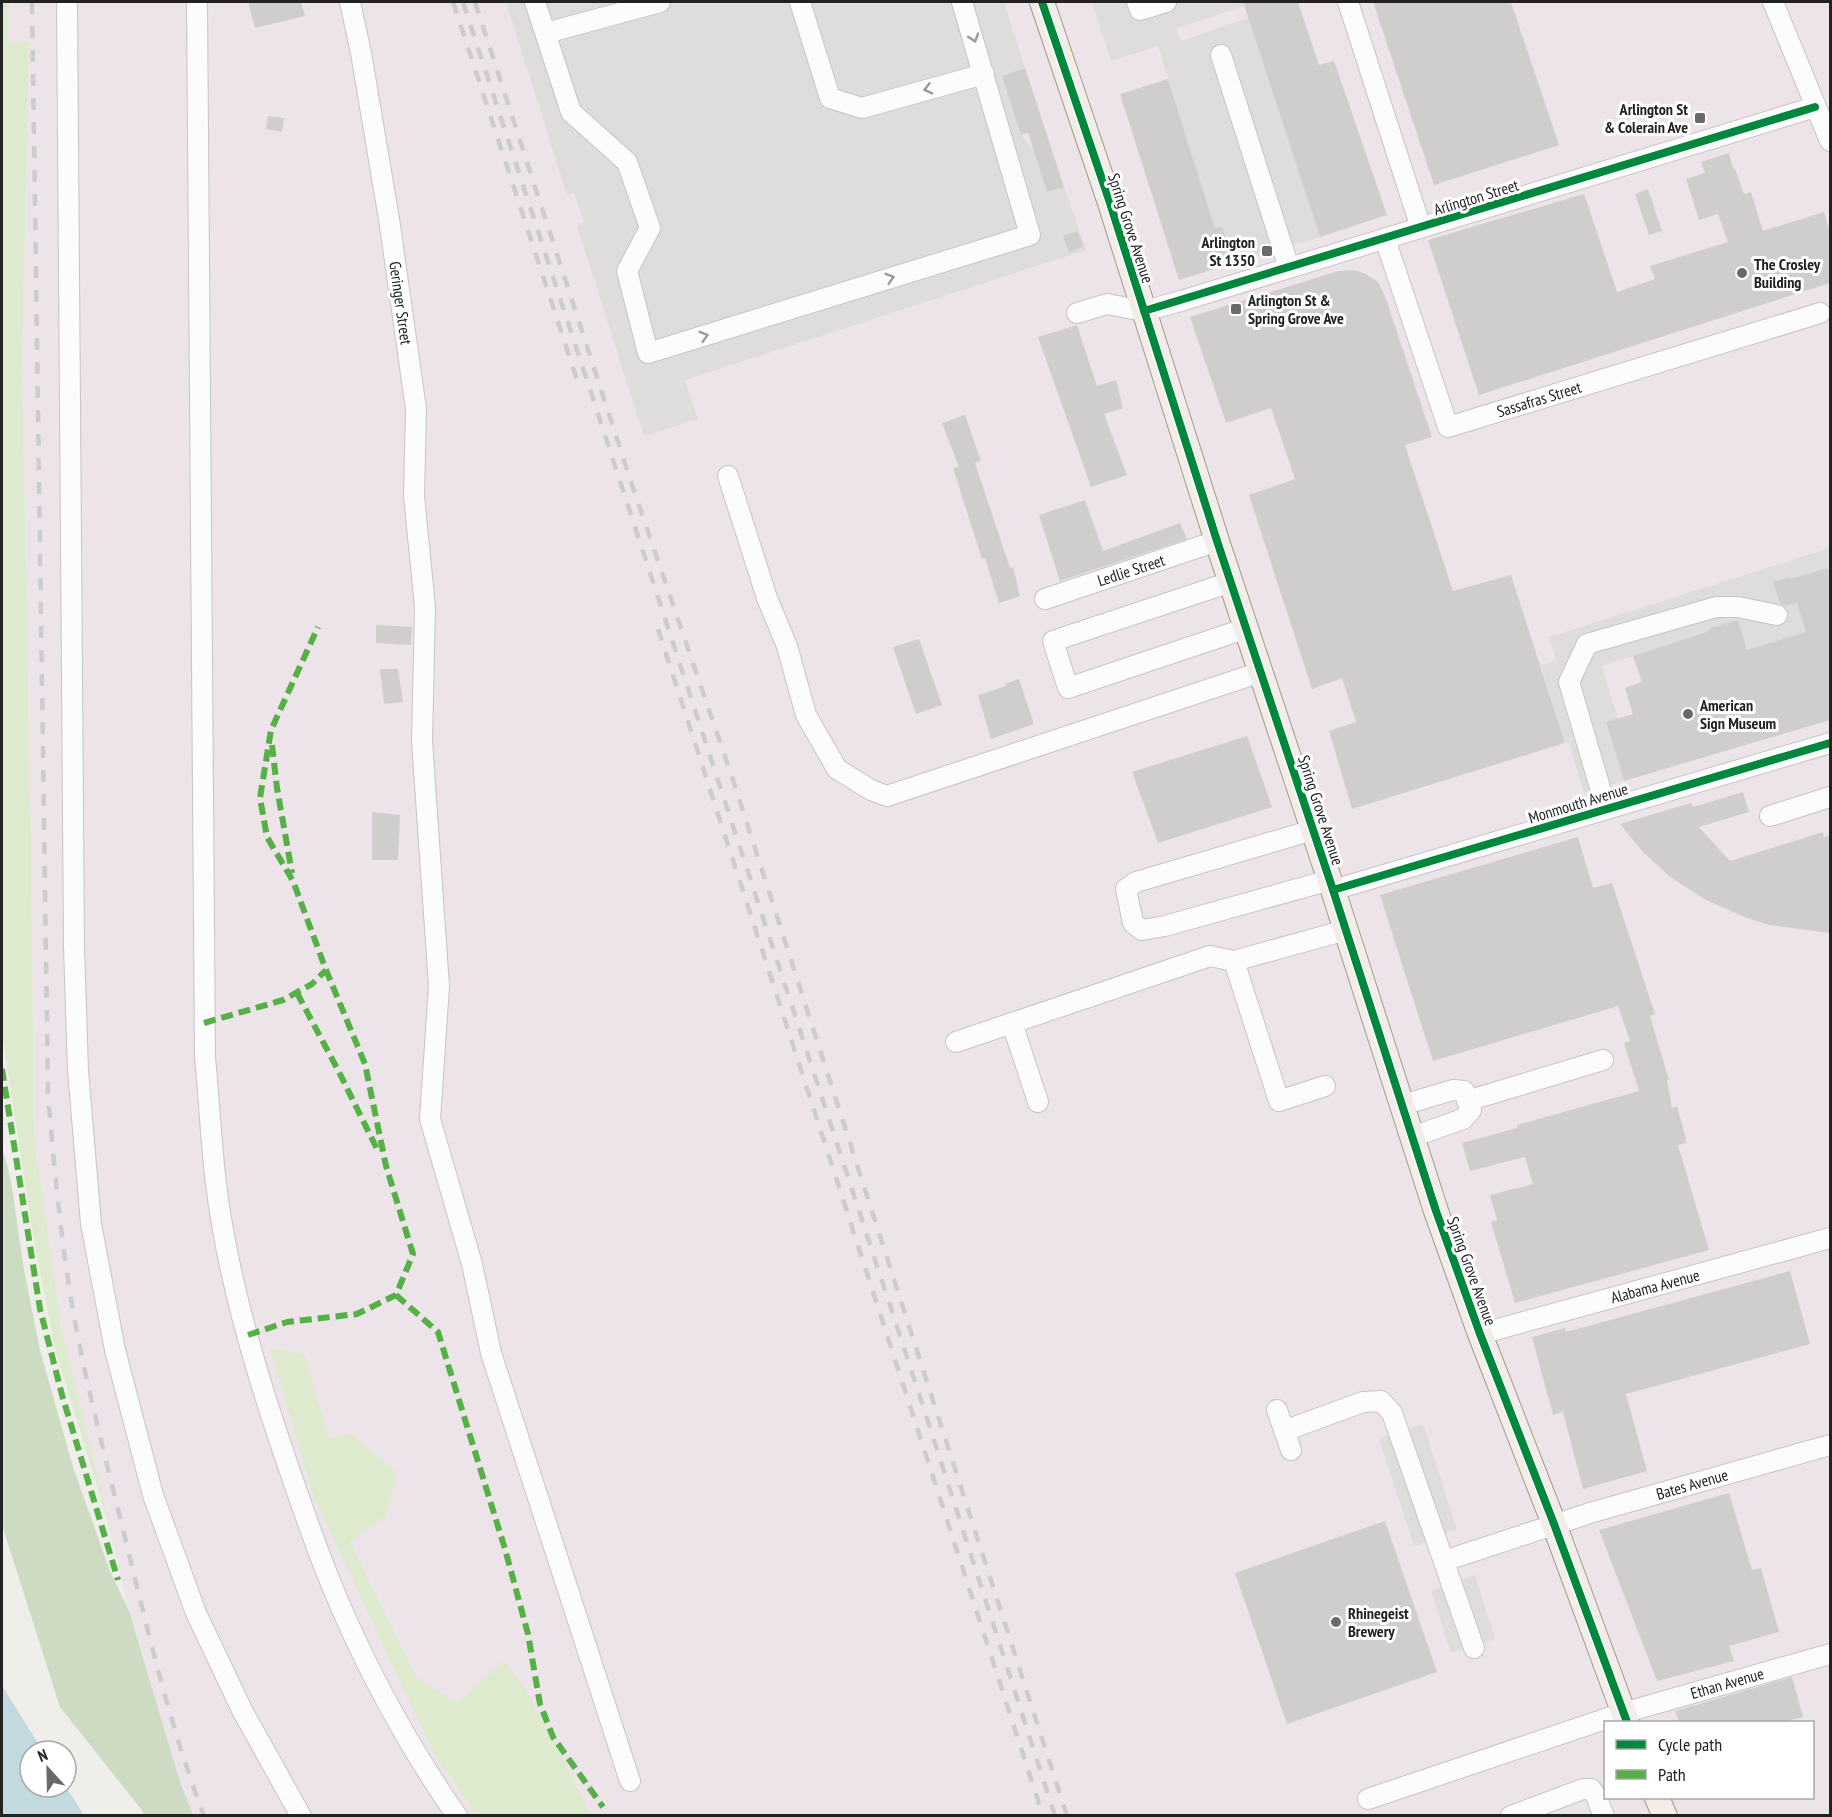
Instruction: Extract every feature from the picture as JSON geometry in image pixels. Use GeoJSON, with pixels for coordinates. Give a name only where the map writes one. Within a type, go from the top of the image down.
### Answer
{"type":"FeatureCollection","features":[{"type":"Feature","properties":{"kind":"main road","name":"Spring Grove Avenue"},"geometry":{"type":"LineString","coordinates":[[1042,2],[1217,542],[1332,885],[1412,1137],[1480,1334],[1554,1524],[1625,1718]]}},
{"type":"Feature","properties":{"kind":"main road"},"geometry":{"type":"LineString","coordinates":[[1658,1799],[1665,1815]]}},
{"type":"Feature","properties":{"kind":"street"},"geometry":{"type":"LineString","coordinates":[[67,2],[74,947],[78,1071],[91,1224],[115,1350],[153,1495],[196,1613],[243,1712],[301,1815]]}},
{"type":"Feature","properties":{"kind":"street"},"geometry":{"type":"LineString","coordinates":[[197,2],[205,1057],[216,1185],[231,1269],[260,1381],[303,1509],[340,1605],[381,1691],[435,1784],[457,1815]]}},
{"type":"Feature","properties":{"kind":"street","name":"Geringer Street"},"geometry":{"type":"LineString","coordinates":[[350,2],[361,53],[389,219],[416,410],[414,496],[425,607],[422,741],[440,986],[430,1119],[472,1264],[491,1353],[630,1781]]}},
{"type":"Feature","properties":{"kind":"street"},"geometry":{"type":"LineString","coordinates":[[535,2],[571,112],[627,162],[650,228],[627,270],[648,353],[1030,235],[962,2]]}},
{"type":"Feature","properties":{"kind":"street"},"geometry":{"type":"LineString","coordinates":[[546,33],[660,2]]}},
{"type":"Feature","properties":{"kind":"street"},"geometry":{"type":"LineString","coordinates":[[800,2],[830,98],[862,108],[984,74]]}},
{"type":"Feature","properties":{"kind":"street"},"geometry":{"type":"LineString","coordinates":[[1137,2],[1140,10],[1166,2]]}},
{"type":"Feature","properties":{"kind":"street"},"geometry":{"type":"LineString","coordinates":[[1348,2],[1420,228]]}},
{"type":"Feature","properties":{"kind":"street"},"geometry":{"type":"LineString","coordinates":[[1773,2],[1830,141]]}},
{"type":"Feature","properties":{"kind":"street"},"geometry":{"type":"LineString","coordinates":[[1221,55],[1289,268]]}},
{"type":"Feature","properties":{"kind":"street","name":"Arlington Street"},"geometry":{"type":"LineString","coordinates":[[1144,311],[1815,107]]}},
{"type":"Feature","properties":{"kind":"street","name":"Sassafras Street"},"geometry":{"type":"LineString","coordinates":[[1385,238],[1448,427],[1820,313]]}},
{"type":"Feature","properties":{"kind":"street"},"geometry":{"type":"LineString","coordinates":[[1077,313],[1107,304],[1144,311]]}},
{"type":"Feature","properties":{"kind":"street"},"geometry":{"type":"LineString","coordinates":[[728,476],[767,598],[787,646],[806,715],[837,769],[871,790],[887,796],[1261,672]]}},
{"type":"Feature","properties":{"kind":"street","name":"Ledlie Street"},"geometry":{"type":"LineString","coordinates":[[1045,599],[1217,542]]}},
{"type":"Feature","properties":{"kind":"street"},"geometry":{"type":"LineString","coordinates":[[1231,582],[1053,641],[1068,688],[1246,628]]}},
{"type":"Feature","properties":{"kind":"street"},"geometry":{"type":"LineString","coordinates":[[1606,808],[1569,681],[1587,644],[1716,607],[1738,607],[1777,615]]}},
{"type":"Feature","properties":{"kind":"street","name":"Monmouth Avenue"},"geometry":{"type":"LineString","coordinates":[[1313,830],[1136,882],[1126,889],[1133,923],[1142,930],[1164,926],[1332,885],[1830,743]]}},
{"type":"Feature","properties":{"kind":"street"},"geometry":{"type":"LineString","coordinates":[[1770,816],[1830,797]]}},
{"type":"Feature","properties":{"kind":"street"},"geometry":{"type":"LineString","coordinates":[[956,1042],[1210,956],[1234,961],[1346,930]]}},
{"type":"Feature","properties":{"kind":"street"},"geometry":{"type":"LineString","coordinates":[[1234,961],[1280,1101],[1325,1086]]}},
{"type":"Feature","properties":{"kind":"street"},"geometry":{"type":"LineString","coordinates":[[1012,1023],[1038,1102]]}},
{"type":"Feature","properties":{"kind":"street"},"geometry":{"type":"LineString","coordinates":[[1467,1101],[1603,1060]]}},
{"type":"Feature","properties":{"kind":"street"},"geometry":{"type":"LineString","coordinates":[[1402,1105],[1453,1090],[1464,1092],[1471,1110],[1463,1119],[1412,1137]]}},
{"type":"Feature","properties":{"kind":"street","name":"Alabama Avenue"},"geometry":{"type":"LineString","coordinates":[[1480,1334],[1830,1238]]}},
{"type":"Feature","properties":{"kind":"street"},"geometry":{"type":"LineString","coordinates":[[1284,1431],[1364,1402],[1382,1401],[1392,1413],[1474,1648]]}},
{"type":"Feature","properties":{"kind":"street"},"geometry":{"type":"LineString","coordinates":[[1276,1410],[1291,1449]]}},
{"type":"Feature","properties":{"kind":"street","name":"Bates Avenue"},"geometry":{"type":"LineString","coordinates":[[1444,1561],[1554,1524],[1830,1445]]}},
{"type":"Feature","properties":{"kind":"street","name":"Ethan Avenue"},"geometry":{"type":"LineString","coordinates":[[1625,1718],[1830,1654]]}},
{"type":"Feature","properties":{"kind":"street","name":"Ethan Avenue"},"geometry":{"type":"LineString","coordinates":[[1368,1799],[1604,1725]]}},
{"type":"Feature","properties":{"kind":"street"},"geometry":{"type":"LineString","coordinates":[[1511,1815],[1583,1789],[1591,1790],[1596,1796],[1604,1815]]}},
{"type":"Feature","properties":{"kind":"shaded area"},"geometry":{"type":"Polygon","coordinates":[[[9,2],[1830,2],[1830,1815],[193,1815],[181,1785],[129,1611],[61,1328],[47,1245],[34,1140],[22,366],[29,43],[8,42],[9,2]]]}},
{"type":"Feature","properties":{"kind":"shaded area"},"geometry":{"type":"Polygon","coordinates":[[[506,2],[1004,2],[1025,68],[1021,135],[1034,150],[1047,192],[1064,187],[1086,250],[685,380],[698,419],[644,436],[577,226],[584,222],[574,193],[567,195],[506,2]]]}},
{"type":"Feature","properties":{"kind":"shaded area"},"geometry":{"type":"Polygon","coordinates":[[[1092,2],[1243,2],[1244,6],[1176,29],[1181,41],[1248,18],[1320,237],[1234,263],[1222,226],[1215,228],[1158,46],[1111,61],[1092,2]]]}},
{"type":"Feature","properties":{"kind":"shaded area"},"geometry":{"type":"Polygon","coordinates":[[[1830,548],[1830,625],[1747,650],[1737,620],[1710,628],[1709,632],[1602,666],[1618,719],[1606,723],[1624,781],[1584,793],[1569,742],[1565,743],[1541,665],[1556,661],[1549,637],[1830,548]]]}},
{"type":"Feature","properties":{"kind":"shaded area"},"geometry":{"type":"Polygon","coordinates":[[[1423,1424],[1457,1529],[1444,1533],[1459,1580],[1475,1575],[1495,1639],[1451,1653],[1431,1591],[1442,1587],[1427,1542],[1414,1546],[1379,1438],[1423,1424]]]}},
{"type":"Feature","properties":{"kind":"green space"},"geometry":{"type":"Polygon","coordinates":[[[2,2],[9,2],[8,42],[29,42],[22,366],[34,1140],[61,1328],[112,1535],[55,1349],[33,1234],[2,1034],[2,2]]]}},
{"type":"Feature","properties":{"kind":"green space"},"geometry":{"type":"Polygon","coordinates":[[[2,1146],[11,1181],[24,1270],[40,1350],[73,1467],[110,1571],[129,1611],[181,1785],[193,1815],[144,1815],[60,1707],[2,1525],[2,1146]]]}},
{"type":"Feature","properties":{"kind":"green space"},"geometry":{"type":"Polygon","coordinates":[[[270,1348],[304,1354],[329,1439],[352,1434],[396,1472],[387,1515],[350,1542],[417,1678],[457,1703],[504,1661],[525,1688],[586,1805],[589,1815],[476,1815],[432,1750],[314,1497],[270,1348]]]}},
{"type":"Feature","properties":{"kind":"water"},"geometry":{"type":"Polygon","coordinates":[[[2,1686],[35,1739],[18,1739],[18,1799],[74,1799],[84,1815],[2,1815],[2,1686]]]}},
{"type":"Feature","properties":{"kind":"building"},"geometry":{"type":"Polygon","coordinates":[[[248,2],[301,2],[305,16],[255,28],[248,2]]]}},
{"type":"Feature","properties":{"kind":"building"},"geometry":{"type":"Polygon","coordinates":[[[1243,2],[1298,2],[1319,65],[1334,61],[1387,215],[1320,237],[1243,2]]]}},
{"type":"Feature","properties":{"kind":"building"},"geometry":{"type":"Polygon","coordinates":[[[1373,2],[1511,2],[1559,145],[1434,185],[1373,2]]]}},
{"type":"Feature","properties":{"kind":"building"},"geometry":{"type":"Polygon","coordinates":[[[1025,68],[1064,187],[1047,192],[1028,133],[1021,135],[1002,76],[1025,68]]]}},
{"type":"Feature","properties":{"kind":"building"},"geometry":{"type":"Polygon","coordinates":[[[1168,79],[1215,228],[1222,226],[1234,263],[1179,280],[1120,94],[1168,79]]]}},
{"type":"Feature","properties":{"kind":"building"},"geometry":{"type":"Polygon","coordinates":[[[268,116],[284,118],[282,132],[266,129],[268,116]]]}},
{"type":"Feature","properties":{"kind":"building","name":"The Crosley Building"},"geometry":{"type":"Polygon","coordinates":[[[1729,153],[1744,194],[1751,192],[1763,231],[1824,212],[1830,232],[1830,283],[1479,395],[1428,240],[1584,194],[1617,292],[1655,279],[1650,266],[1728,242],[1718,214],[1699,220],[1686,179],[1705,173],[1701,162],[1729,153]]]}},
{"type":"Feature","properties":{"kind":"building"},"geometry":{"type":"Polygon","coordinates":[[[1648,189],[1662,231],[1649,235],[1635,194],[1648,189]]]}},
{"type":"Feature","properties":{"kind":"building"},"geometry":{"type":"Polygon","coordinates":[[[1078,231],[1083,247],[1069,252],[1063,236],[1078,231]]]}},
{"type":"Feature","properties":{"kind":"building"},"geometry":{"type":"Polygon","coordinates":[[[1354,270],[1378,282],[1385,296],[1432,437],[1405,445],[1453,591],[1511,575],[1565,743],[1352,809],[1329,731],[1356,722],[1342,678],[1312,689],[1249,495],[1295,479],[1271,408],[1226,423],[1190,317],[1338,271],[1354,270]]]}},
{"type":"Feature","properties":{"kind":"building"},"geometry":{"type":"Polygon","coordinates":[[[1077,325],[1097,386],[1116,380],[1123,408],[1104,414],[1127,475],[1091,487],[1038,337],[1077,325]]]}},
{"type":"Feature","properties":{"kind":"building"},"geometry":{"type":"Polygon","coordinates":[[[965,415],[981,461],[975,463],[1010,568],[1013,567],[1020,596],[999,603],[985,558],[982,559],[953,468],[959,467],[942,423],[965,415]]]}},
{"type":"Feature","properties":{"kind":"building"},"geometry":{"type":"Polygon","coordinates":[[[1085,500],[1103,551],[1180,523],[1187,539],[1060,581],[1039,515],[1085,500]]]}},
{"type":"Feature","properties":{"kind":"building"},"geometry":{"type":"Polygon","coordinates":[[[1828,568],[1830,578],[1830,720],[1624,781],[1606,722],[1633,714],[1625,688],[1642,682],[1633,656],[1738,620],[1747,650],[1806,632],[1797,603],[1785,606],[1780,603],[1773,582],[1828,568]]]}},
{"type":"Feature","properties":{"kind":"building"},"geometry":{"type":"Polygon","coordinates":[[[376,625],[412,627],[411,645],[376,643],[376,625]]]}},
{"type":"Feature","properties":{"kind":"building"},"geometry":{"type":"Polygon","coordinates":[[[919,639],[942,705],[916,714],[893,647],[919,639]]]}},
{"type":"Feature","properties":{"kind":"building"},"geometry":{"type":"Polygon","coordinates":[[[380,669],[398,669],[403,702],[384,704],[380,669]]]}},
{"type":"Feature","properties":{"kind":"building"},"geometry":{"type":"Polygon","coordinates":[[[1019,679],[1034,724],[991,739],[978,695],[1019,679]]]}},
{"type":"Feature","properties":{"kind":"building"},"geometry":{"type":"Polygon","coordinates":[[[1247,736],[1272,807],[1158,843],[1132,772],[1247,736]]]}},
{"type":"Feature","properties":{"kind":"building"},"geometry":{"type":"Polygon","coordinates":[[[1743,792],[1749,812],[1699,827],[1730,861],[1823,832],[1824,837],[1830,835],[1830,933],[1769,925],[1706,900],[1669,876],[1642,851],[1620,824],[1691,803],[1693,807],[1743,792]]]}},
{"type":"Feature","properties":{"kind":"building"},"geometry":{"type":"Polygon","coordinates":[[[372,812],[400,815],[398,860],[372,860],[372,812]]]}},
{"type":"Feature","properties":{"kind":"building"},"geometry":{"type":"Polygon","coordinates":[[[1578,837],[1593,888],[1612,883],[1655,1014],[1650,1016],[1669,1080],[1667,1080],[1672,1108],[1677,1106],[1687,1143],[1678,1145],[1709,1250],[1515,1303],[1491,1222],[1497,1220],[1490,1195],[1533,1184],[1525,1157],[1470,1171],[1462,1143],[1639,1091],[1624,1043],[1630,1041],[1618,1006],[1433,1061],[1380,895],[1578,837]]]}},
{"type":"Feature","properties":{"kind":"building"},"geometry":{"type":"Polygon","coordinates":[[[1790,1271],[1810,1344],[1626,1394],[1647,1471],[1583,1489],[1563,1412],[1553,1415],[1532,1337],[1565,1328],[1566,1332],[1790,1271]]]}},
{"type":"Feature","properties":{"kind":"building"},"geometry":{"type":"Polygon","coordinates":[[[1729,1493],[1752,1570],[1761,1568],[1779,1632],[1729,1646],[1734,1661],[1657,1681],[1599,1530],[1729,1493]]]}},
{"type":"Feature","properties":{"kind":"building","name":"Rhinegeist Brewery"},"geometry":{"type":"Polygon","coordinates":[[[1385,1521],[1437,1672],[1287,1724],[1235,1573],[1385,1521]]]}},
{"type":"Feature","properties":{"kind":"building"},"geometry":{"type":"Polygon","coordinates":[[[1792,1677],[1803,1717],[1786,1721],[1679,1721],[1675,1711],[1792,1677]]]}},
{"type":"Feature","properties":{"kind":"railway"},"geometry":{"type":"LineString","coordinates":[[32,2],[48,1096],[60,1223],[67,1274],[90,1393],[162,1684],[181,1750],[204,1816]]}},
{"type":"Feature","properties":{"kind":"railway"},"geometry":{"type":"LineString","coordinates":[[453,2],[580,389]]}},
{"type":"Feature","properties":{"kind":"railway"},"geometry":{"type":"LineString","coordinates":[[463,2],[1055,1816]]}},
{"type":"Feature","properties":{"kind":"railway"},"geometry":{"type":"LineString","coordinates":[[475,2],[633,488],[732,777],[1067,1816]]}},
{"type":"Feature","properties":{"kind":"railway"},"geometry":{"type":"LineString","coordinates":[[658,629],[1043,1816]]}},
{"type":"Feature","properties":{"kind":"marked path"},"geometry":{"type":"LineString","coordinates":[[248,1335],[287,1322],[357,1314],[396,1295],[413,1254],[386,1166],[365,1064],[326,970],[293,881],[267,837],[260,798],[271,730],[318,627]]}},
{"type":"Feature","properties":{"kind":"marked path"},"geometry":{"type":"LineString","coordinates":[[272,745],[292,873]]}},
{"type":"Feature","properties":{"kind":"marked path"},"geometry":{"type":"LineString","coordinates":[[204,1023],[283,1000],[312,984],[326,970]]}},
{"type":"Feature","properties":{"kind":"marked path"},"geometry":{"type":"LineString","coordinates":[[297,993],[379,1153]]}},
{"type":"Feature","properties":{"kind":"marked path"},"geometry":{"type":"LineString","coordinates":[[2,1069],[40,1309],[62,1395],[118,1580]]}},
{"type":"Feature","properties":{"kind":"marked path"},"geometry":{"type":"LineString","coordinates":[[396,1295],[438,1332],[505,1549],[528,1634],[540,1704],[553,1737],[603,1807]]}},
{"type":"Feature","properties":{"kind":"cycle path"},"geometry":{"type":"LineString","coordinates":[[1042,2],[1110,203],[1217,541],[1333,890],[1436,1211],[1480,1334],[1554,1524],[1627,1721]]}},
{"type":"Feature","properties":{"kind":"cycle path"},"geometry":{"type":"LineString","coordinates":[[1144,311],[1815,107]]}},
{"type":"Feature","properties":{"kind":"cycle path"},"geometry":{"type":"LineString","coordinates":[[1333,890],[1830,743]]}},
{"type":"Feature","properties":{"kind":"place","name":"Arlington St & Colerain Ave"},"geometry":{"type":"Point","coordinates":[1700,118]}},
{"type":"Feature","properties":{"kind":"place","name":"Arlington St 1350"},"geometry":{"type":"Point","coordinates":[1267,251]}},
{"type":"Feature","properties":{"kind":"place","name":"The Crosley Building"},"geometry":{"type":"Point","coordinates":[1742,273]}},
{"type":"Feature","properties":{"kind":"place","name":"Arlington St & Spring Grove Ave"},"geometry":{"type":"Point","coordinates":[1236,309]}},
{"type":"Feature","properties":{"kind":"place","name":"American Sign Museum"},"geometry":{"type":"Point","coordinates":[1688,714]}},
{"type":"Feature","properties":{"kind":"place","name":"Rhinegeist Brewery"},"geometry":{"type":"Point","coordinates":[1336,1622]}}]}
